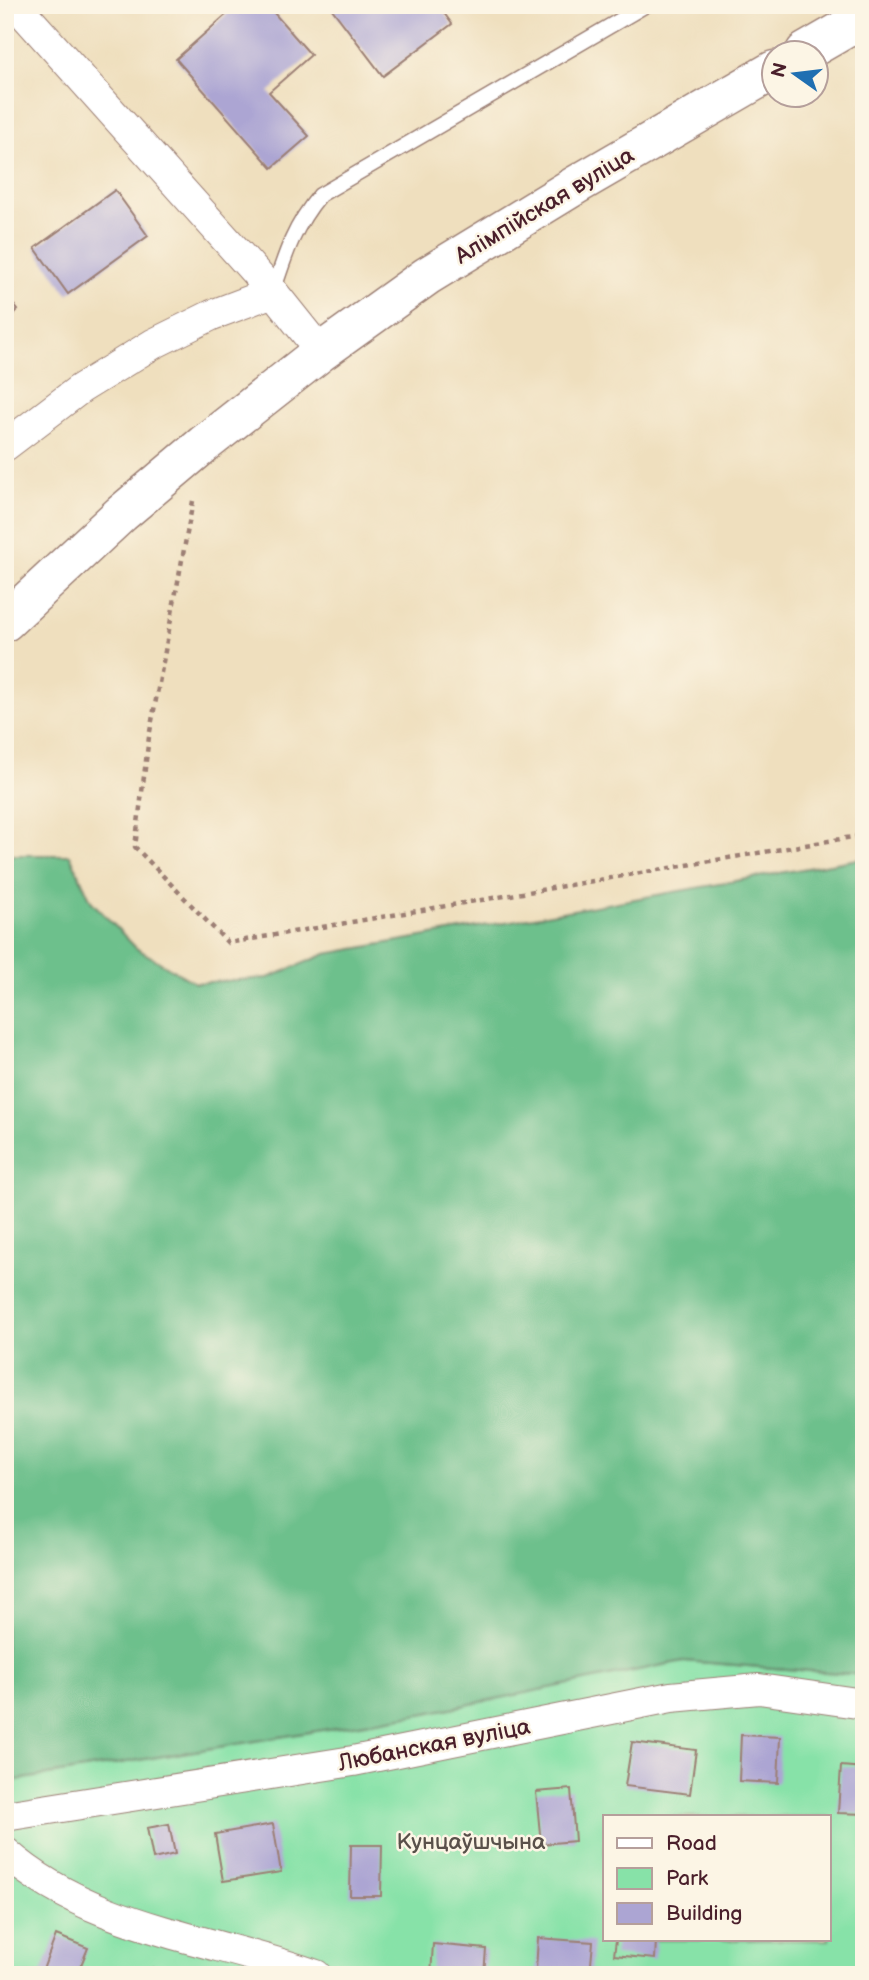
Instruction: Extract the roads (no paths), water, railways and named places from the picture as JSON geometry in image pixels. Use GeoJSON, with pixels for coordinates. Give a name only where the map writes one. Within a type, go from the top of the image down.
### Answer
{"type":"FeatureCollection","features":[{"type":"Feature","properties":{"kind":"street"},"geometry":{"type":"LineString","coordinates":[[16,5],[272,292],[321,352]]}},
{"type":"Feature","properties":{"kind":"street"},"geometry":{"type":"LineString","coordinates":[[829,38],[864,18]]}},
{"type":"Feature","properties":{"kind":"street","name":"Алімпійская вуліца"},"geometry":{"type":"LineString","coordinates":[[5,622],[121,514],[204,444],[321,352],[427,276],[576,185],[760,79]]}},
{"type":"Feature","properties":{"kind":"street"},"geometry":{"type":"LineString","coordinates":[[5,446],[80,389],[153,344],[212,315],[272,292]]}},
{"type":"Feature","properties":{"kind":"street","name":"Любанская вуліца"},"geometry":{"type":"LineString","coordinates":[[5,1816],[353,1761],[671,1697],[759,1689],[864,1704]]}},
{"type":"Feature","properties":{"kind":"street"},"geometry":{"type":"LineString","coordinates":[[5,1852],[49,1886],[97,1908],[146,1926],[316,1975]]}},
{"type":"Feature","properties":{"kind":"lane"},"geometry":{"type":"LineString","coordinates":[[272,292],[291,238],[303,215],[320,195],[646,5]]}},
{"type":"Feature","properties":{"kind":"park label","name":"Кунцаўшчына"},"geometry":{"type":"Point","coordinates":[471,1841]}}]}
